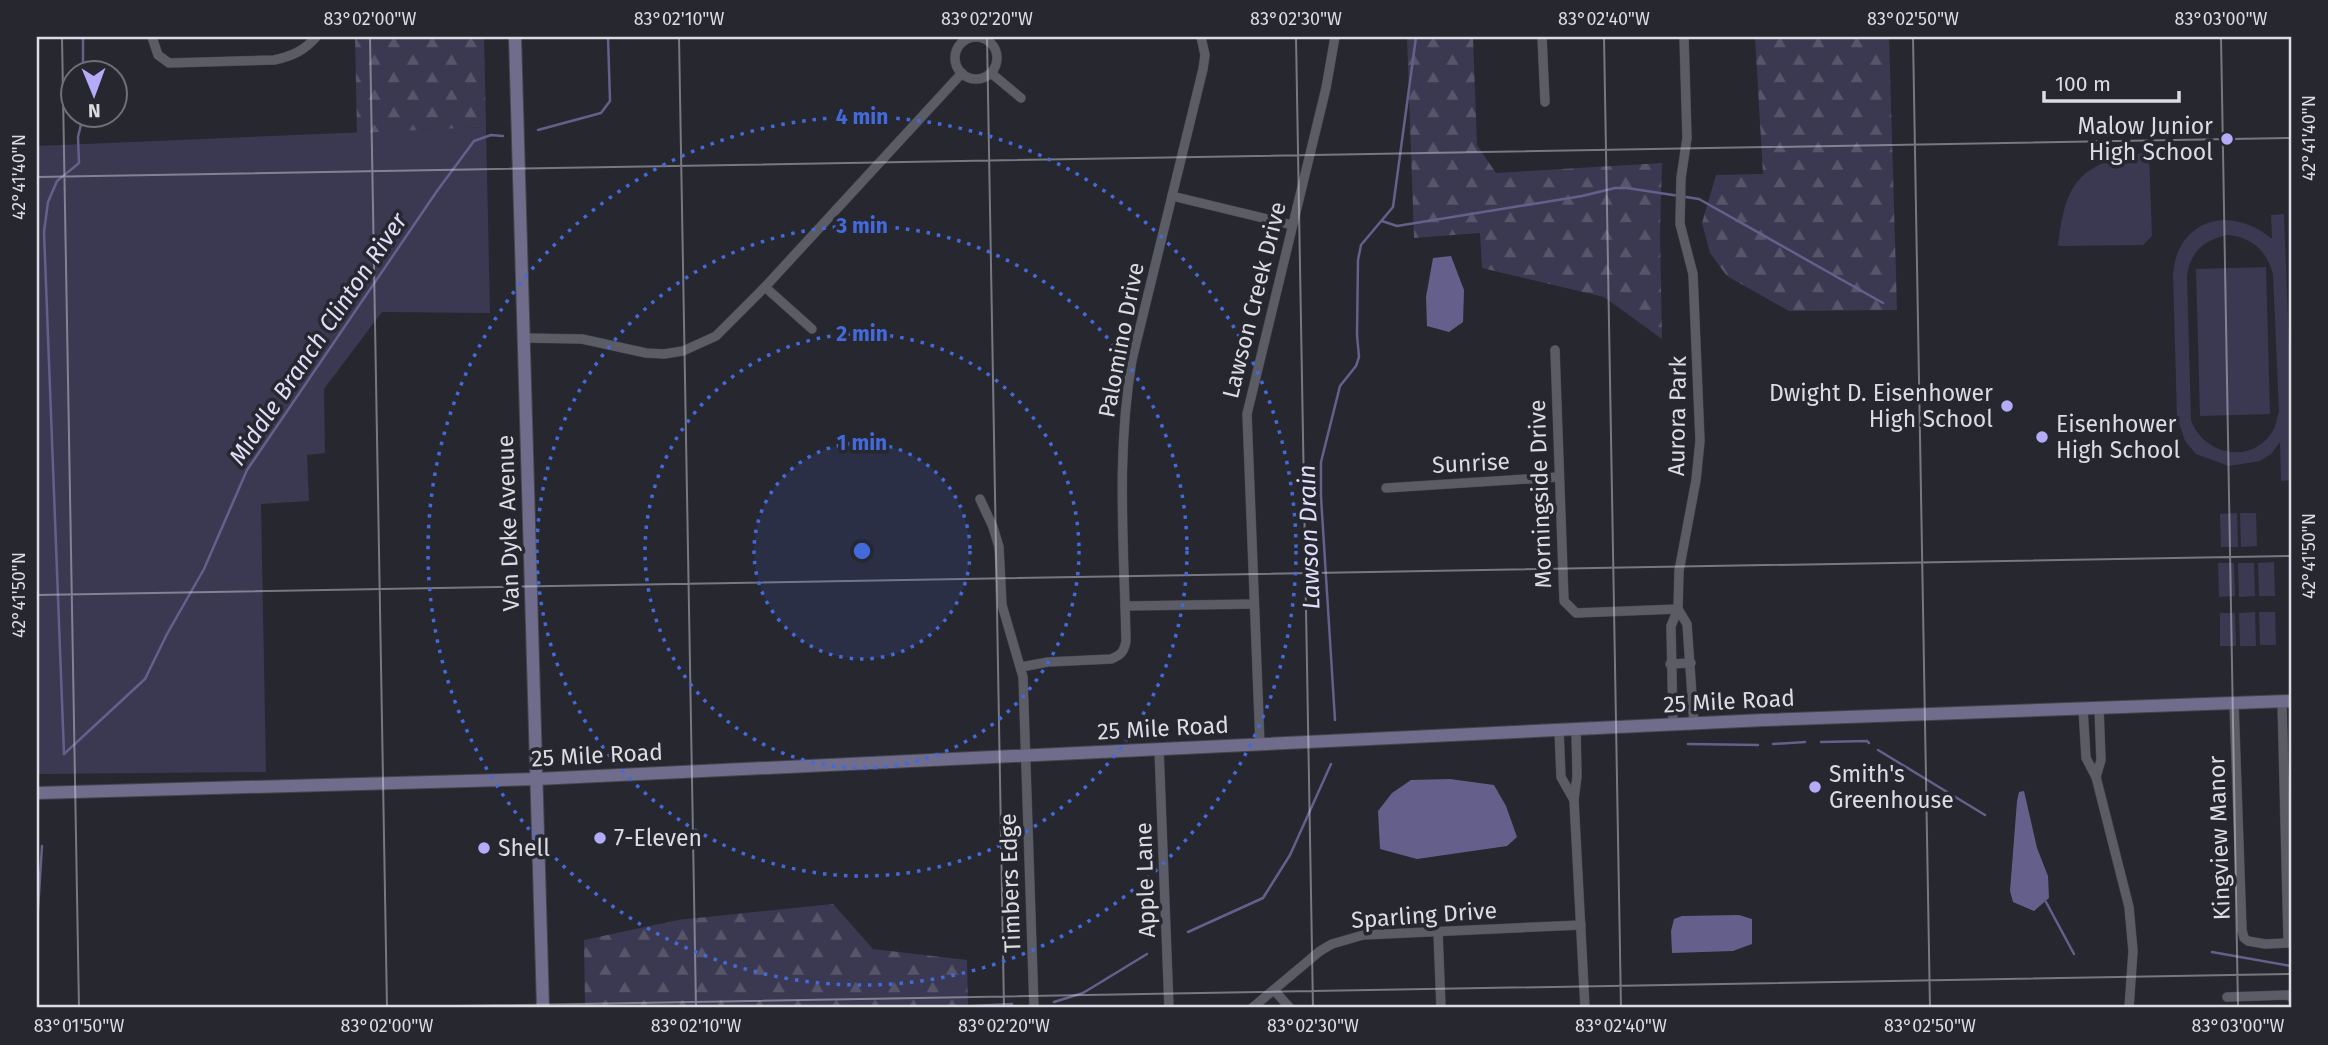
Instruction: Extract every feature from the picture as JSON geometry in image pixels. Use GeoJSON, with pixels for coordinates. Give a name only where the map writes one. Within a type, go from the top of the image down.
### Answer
{"type":"FeatureCollection","features":[{"type":"Feature","properties":{"kind":"street"},"geometry":{"type":"LineString","coordinates":[[152,37],[158,55],[169,63],[274,60],[289,57],[306,48],[316,37]]}},
{"type":"Feature","properties":{"kind":"street","name":"Van Dyke Avenue"},"geometry":{"type":"LineString","coordinates":[[515,37],[544,1008]]}},
{"type":"Feature","properties":{"kind":"street","name":"Palomino Drive"},"geometry":{"type":"LineString","coordinates":[[1021,667],[1048,662],[1111,659],[1120,655],[1126,641],[1121,475],[1125,401],[1132,360],[1203,69],[1205,55],[1201,37]]}},
{"type":"Feature","properties":{"kind":"street","name":"Lawson Creek Drive"},"geometry":{"type":"LineString","coordinates":[[1260,744],[1247,414],[1326,88],[1335,37]]}},
{"type":"Feature","properties":{"kind":"street"},"geometry":{"type":"LineString","coordinates":[[1542,37],[1545,102]]}},
{"type":"Feature","properties":{"kind":"street","name":"Aurora Park"},"geometry":{"type":"LineString","coordinates":[[1673,725],[1671,625],[1678,609],[1679,571],[1696,480],[1700,442],[1693,274],[1680,224],[1687,118],[1684,37]]}},
{"type":"Feature","properties":{"kind":"street"},"geometry":{"type":"LineString","coordinates":[[993,39],[997,55],[996,66],[991,73],[973,78],[962,73],[956,55],[958,40],[993,39]]}},
{"type":"Feature","properties":{"kind":"street"},"geometry":{"type":"LineString","coordinates":[[524,338],[582,339],[646,353],[683,351],[716,336],[962,73]]}},
{"type":"Feature","properties":{"kind":"street"},"geometry":{"type":"LineString","coordinates":[[991,73],[1021,98]]}},
{"type":"Feature","properties":{"kind":"street"},"geometry":{"type":"LineString","coordinates":[[1172,196],[1292,225]]}},
{"type":"Feature","properties":{"kind":"street"},"geometry":{"type":"LineString","coordinates":[[765,286],[812,329]]}},
{"type":"Feature","properties":{"kind":"street","name":"Morningside Drive"},"geometry":{"type":"LineString","coordinates":[[1555,350],[1564,601],[1576,614],[1678,609]]}},
{"type":"Feature","properties":{"kind":"street","name":"Sunrise"},"geometry":{"type":"LineString","coordinates":[[1386,488],[1558,477]]}},
{"type":"Feature","properties":{"kind":"street","name":"Timbers Edge"},"geometry":{"type":"LineString","coordinates":[[980,499],[999,547],[1002,605],[1021,667],[1034,1008]]}},
{"type":"Feature","properties":{"kind":"street"},"geometry":{"type":"LineString","coordinates":[[1125,606],[1254,604]]}},
{"type":"Feature","properties":{"kind":"street","name":"Aurora Park"},"geometry":{"type":"LineString","coordinates":[[1678,609],[1687,624],[1694,724]]}},
{"type":"Feature","properties":{"kind":"street"},"geometry":{"type":"LineString","coordinates":[[1670,664],[1691,663]]}},
{"type":"Feature","properties":{"kind":"street","name":"25 Mile Road"},"geometry":{"type":"LineString","coordinates":[[37,793],[536,779],[1559,730],[2286,701]]}},
{"type":"Feature","properties":{"kind":"street","name":"Kingview Manor"},"geometry":{"type":"LineString","coordinates":[[2234,703],[2242,930],[2248,941],[2281,944],[2287,943],[2288,939],[2286,701]]}},
{"type":"Feature","properties":{"kind":"street"},"geometry":{"type":"LineString","coordinates":[[2083,708],[2086,758],[2096,777],[2129,907],[2133,951],[2129,1008]]}},
{"type":"Feature","properties":{"kind":"street"},"geometry":{"type":"LineString","coordinates":[[2096,777],[2101,760],[2099,708]]}},
{"type":"Feature","properties":{"kind":"street"},"geometry":{"type":"LineString","coordinates":[[1559,730],[1561,777],[1574,800]]}},
{"type":"Feature","properties":{"kind":"street"},"geometry":{"type":"LineString","coordinates":[[1576,730],[1577,776],[1574,800],[1585,1008]]}},
{"type":"Feature","properties":{"kind":"street","name":"Apple Lane"},"geometry":{"type":"LineString","coordinates":[[1159,749],[1169,1008]]}},
{"type":"Feature","properties":{"kind":"street","name":"Sparling Drive"},"geometry":{"type":"LineString","coordinates":[[1252,1008],[1320,951],[1332,944],[1363,935],[1581,925]]}},
{"type":"Feature","properties":{"kind":"street"},"geometry":{"type":"LineString","coordinates":[[1438,932],[1441,1008]]}},
{"type":"Feature","properties":{"kind":"street"},"geometry":{"type":"LineString","coordinates":[[1274,990],[1290,1008]]}},
{"type":"Feature","properties":{"kind":"street"},"geometry":{"type":"LineString","coordinates":[[2227,997],[2291,997]]}},
{"type":"Feature","properties":{"kind":"green space"},"geometry":{"type":"Polygon","coordinates":[[[355,37],[484,37],[486,127],[357,133],[355,37]]]}},
{"type":"Feature","properties":{"kind":"green space"},"geometry":{"type":"Polygon","coordinates":[[[1407,37],[1473,37],[1477,145],[1496,173],[1662,163],[1662,339],[1604,297],[1482,268],[1480,233],[1414,238],[1407,37]]]}},
{"type":"Feature","properties":{"kind":"green space"},"geometry":{"type":"Polygon","coordinates":[[[1755,37],[1889,37],[1897,310],[1789,311],[1727,276],[1710,253],[1702,223],[1716,175],[1763,174],[1755,37]]]}},
{"type":"Feature","properties":{"kind":"green space"},"geometry":{"type":"Polygon","coordinates":[[[486,127],[490,313],[382,312],[324,389],[325,453],[307,455],[309,501],[261,504],[266,772],[37,774],[37,146],[486,127]]]}},
{"type":"Feature","properties":{"kind":"green space"},"geometry":{"type":"Polygon","coordinates":[[[2149,152],[2152,236],[2143,245],[2058,246],[2066,204],[2081,177],[2108,161],[2149,152]]]}},
{"type":"Feature","properties":{"kind":"green space"},"geometry":{"type":"Polygon","coordinates":[[[2284,214],[2291,480],[2281,481],[2280,442],[2271,454],[2260,461],[2229,466],[2196,454],[2185,441],[2177,417],[2173,274],[2178,252],[2196,229],[2220,220],[2247,224],[2272,239],[2271,215],[2284,214]],[[2227,235],[2211,240],[2200,248],[2191,260],[2187,276],[2191,420],[2207,442],[2218,449],[2243,452],[2266,440],[2274,429],[2279,412],[2273,274],[2257,246],[2236,236],[2227,235]]]}},
{"type":"Feature","properties":{"kind":"green space"},"geometry":{"type":"Polygon","coordinates":[[[2266,267],[2270,414],[2200,416],[2196,269],[2266,267]]]}},
{"type":"Feature","properties":{"kind":"green space"},"geometry":{"type":"Polygon","coordinates":[[[2237,513],[2238,547],[2221,547],[2220,514],[2237,513]]]}},
{"type":"Feature","properties":{"kind":"green space"},"geometry":{"type":"Polygon","coordinates":[[[2240,513],[2256,513],[2257,546],[2241,547],[2240,513]]]}},
{"type":"Feature","properties":{"kind":"green space"},"geometry":{"type":"Polygon","coordinates":[[[2274,562],[2275,596],[2259,596],[2258,563],[2274,562]]]}},
{"type":"Feature","properties":{"kind":"green space"},"geometry":{"type":"Polygon","coordinates":[[[2218,563],[2234,563],[2235,596],[2219,597],[2218,563]]]}},
{"type":"Feature","properties":{"kind":"green space"},"geometry":{"type":"Polygon","coordinates":[[[2238,563],[2254,563],[2255,596],[2239,597],[2238,563]]]}},
{"type":"Feature","properties":{"kind":"green space"},"geometry":{"type":"Polygon","coordinates":[[[2255,612],[2256,646],[2240,646],[2239,613],[2255,612]]]}},
{"type":"Feature","properties":{"kind":"green space"},"geometry":{"type":"Polygon","coordinates":[[[2259,612],[2275,612],[2276,645],[2260,645],[2259,612]]]}},
{"type":"Feature","properties":{"kind":"green space"},"geometry":{"type":"Polygon","coordinates":[[[2220,613],[2235,613],[2236,646],[2220,646],[2220,613]]]}},
{"type":"Feature","properties":{"kind":"green space"},"geometry":{"type":"Polygon","coordinates":[[[833,904],[873,949],[967,960],[968,1008],[585,1008],[584,940],[678,920],[833,904]]]}},
{"type":"Feature","properties":{"kind":"shaded area"},"geometry":{"type":"Polygon","coordinates":[[[1451,256],[1464,290],[1463,322],[1449,332],[1427,326],[1426,297],[1433,258],[1451,256]]]}},
{"type":"Feature","properties":{"kind":"shaded area"},"geometry":{"type":"Polygon","coordinates":[[[1450,779],[1494,785],[1506,806],[1517,837],[1507,846],[1417,859],[1380,849],[1378,811],[1392,793],[1411,780],[1450,779]]]}},
{"type":"Feature","properties":{"kind":"shaded area"},"geometry":{"type":"Polygon","coordinates":[[[2024,791],[2037,848],[2048,876],[2049,898],[2034,911],[2013,902],[2010,891],[2017,801],[2019,792],[2024,791]]]}},
{"type":"Feature","properties":{"kind":"shaded area"},"geometry":{"type":"Polygon","coordinates":[[[1739,915],[1752,919],[1752,944],[1733,951],[1672,953],[1671,931],[1674,919],[1682,916],[1739,915]]]}},
{"type":"Feature","properties":{"kind":"waterway"},"geometry":{"type":"LineString","coordinates":[[83,37],[83,60]]}},
{"type":"Feature","properties":{"kind":"waterway","name":"Middle Branch Clinton River"},"geometry":{"type":"LineString","coordinates":[[538,130],[601,113],[610,101],[608,37]]}},
{"type":"Feature","properties":{"kind":"waterway","name":"Lawson Drain"},"geometry":{"type":"LineString","coordinates":[[1335,720],[1321,462],[1340,386],[1356,366],[1359,357],[1358,260],[1361,245],[1393,207],[1416,37]]}},
{"type":"Feature","properties":{"kind":"waterway"},"geometry":{"type":"LineString","coordinates":[[64,754],[44,232],[48,202],[57,181],[79,163],[80,130]]}},
{"type":"Feature","properties":{"kind":"waterway","name":"Middle Branch Clinton River"},"geometry":{"type":"LineString","coordinates":[[64,754],[145,679],[204,569],[247,470],[474,141],[491,135],[503,136]]}},
{"type":"Feature","properties":{"kind":"waterway"},"geometry":{"type":"LineString","coordinates":[[1382,221],[1397,226],[1582,196],[1615,188],[1699,199],[1883,303]]}},
{"type":"Feature","properties":{"kind":"waterway"},"geometry":{"type":"LineString","coordinates":[[1773,744],[1805,742]]}},
{"type":"Feature","properties":{"kind":"waterway"},"geometry":{"type":"LineString","coordinates":[[1821,742],[1869,743]]}},
{"type":"Feature","properties":{"kind":"waterway"},"geometry":{"type":"LineString","coordinates":[[1688,744],[1758,745]]}},
{"type":"Feature","properties":{"kind":"waterway"},"geometry":{"type":"LineString","coordinates":[[1878,750],[1985,815]]}},
{"type":"Feature","properties":{"kind":"waterway","name":"Lawson Drain"},"geometry":{"type":"LineString","coordinates":[[1188,932],[1263,898],[1290,855],[1331,764]]}},
{"type":"Feature","properties":{"kind":"waterway","name":"Middle Branch Clinton River"},"geometry":{"type":"LineString","coordinates":[[37,925],[42,846]]}},
{"type":"Feature","properties":{"kind":"waterway"},"geometry":{"type":"LineString","coordinates":[[2046,902],[2074,954]]}},
{"type":"Feature","properties":{"kind":"waterway"},"geometry":{"type":"LineString","coordinates":[[2212,952],[2291,966]]}},
{"type":"Feature","properties":{"kind":"waterway","name":"Lawson Drain"},"geometry":{"type":"LineString","coordinates":[[1054,1002],[1083,993],[1147,954]]}},
{"type":"Feature","properties":{"kind":"waterway","name":"Lawson Drain"},"geometry":{"type":"LineString","coordinates":[[934,1008],[1012,1004]]}},
{"type":"Feature","properties":{"kind":"place","name":"Malow Junior High School"},"geometry":{"type":"Point","coordinates":[2227,139]}},
{"type":"Feature","properties":{"kind":"place","name":"Dwight D. Eisenhower High School"},"geometry":{"type":"Point","coordinates":[2007,406]}},
{"type":"Feature","properties":{"kind":"place","name":"Eisenhower High School"},"geometry":{"type":"Point","coordinates":[2042,437]}},
{"type":"Feature","properties":{"kind":"place","name":"Smith's Greenhouse"},"geometry":{"type":"Point","coordinates":[1815,787]}},
{"type":"Feature","properties":{"kind":"place","name":"7-Eleven"},"geometry":{"type":"Point","coordinates":[600,838]}},
{"type":"Feature","properties":{"kind":"place","name":"Shell"},"geometry":{"type":"Point","coordinates":[484,848]}}]}
